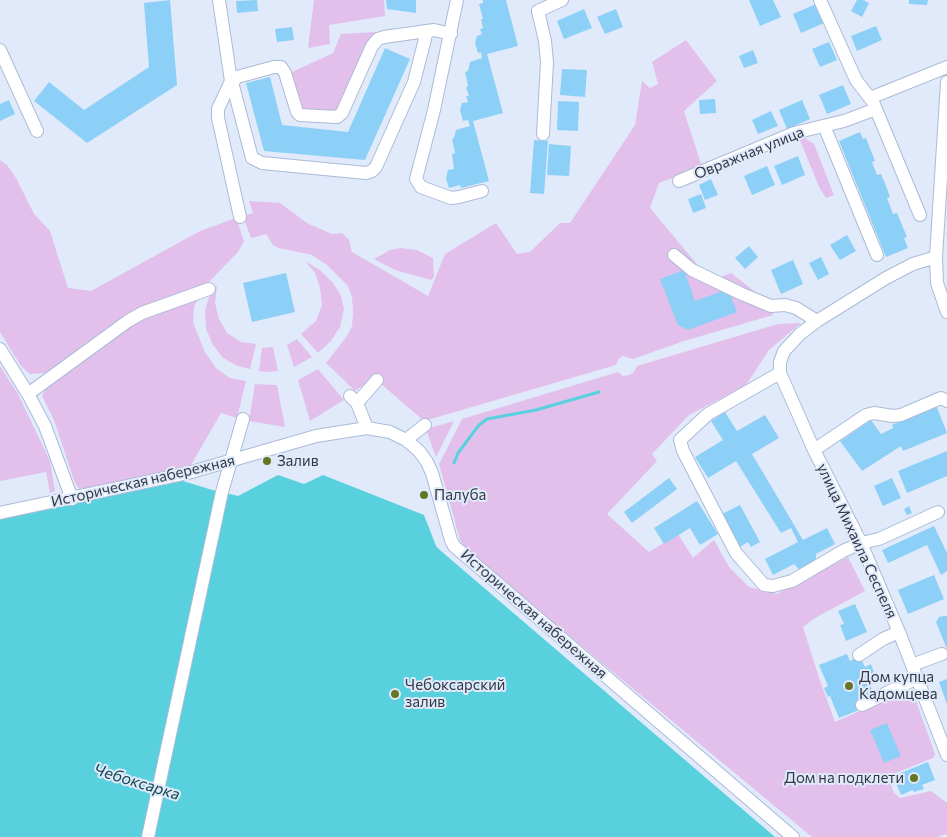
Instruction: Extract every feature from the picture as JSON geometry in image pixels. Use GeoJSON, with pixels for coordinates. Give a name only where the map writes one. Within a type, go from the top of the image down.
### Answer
{"type":"FeatureCollection","features":[{"type":"Feature","properties":{"kind":"street"},"geometry":{"type":"LineString","coordinates":[[219,0],[231,81],[218,109],[218,118],[240,217]]}},
{"type":"Feature","properties":{"kind":"street"},"geometry":{"type":"LineString","coordinates":[[457,0],[417,181],[421,187],[451,198],[459,198],[482,191]]}},
{"type":"Feature","properties":{"kind":"street"},"geometry":{"type":"LineString","coordinates":[[543,134],[547,62],[545,41],[538,11],[562,0]]}},
{"type":"Feature","properties":{"kind":"street"},"geometry":{"type":"LineString","coordinates":[[820,0],[856,80],[873,103],[920,215]]}},
{"type":"Feature","properties":{"kind":"street"},"geometry":{"type":"LineString","coordinates":[[427,31],[414,82],[376,167],[372,171],[366,173],[262,163],[252,158],[233,86],[233,82],[237,77],[274,67],[281,67],[285,73],[297,112],[300,115],[337,118],[342,113],[375,42],[384,37],[427,31],[438,30],[451,34]]}},
{"type":"Feature","properties":{"kind":"street"},"geometry":{"type":"LineString","coordinates":[[0,50],[37,131]]}},
{"type":"Feature","properties":{"kind":"street","name":"Овражная улица"},"geometry":{"type":"LineString","coordinates":[[679,181],[798,131],[840,122],[873,103],[947,68]]}},
{"type":"Feature","properties":{"kind":"street"},"geometry":{"type":"LineString","coordinates":[[947,82],[936,257],[937,283],[947,312]]}},
{"type":"Feature","properties":{"kind":"street"},"geometry":{"type":"LineString","coordinates":[[827,133],[877,255]]}},
{"type":"Feature","properties":{"kind":"street"},"geometry":{"type":"LineString","coordinates":[[674,255],[692,270],[742,294],[771,306],[796,308],[818,321]]}},
{"type":"Feature","properties":{"kind":"street"},"geometry":{"type":"LineString","coordinates":[[936,257],[912,264],[886,278],[818,321],[800,334],[784,351],[780,362],[780,373],[708,414],[680,440],[683,451],[736,553],[764,585],[773,586],[792,581],[843,551],[861,543],[879,539],[938,512]]}},
{"type":"Feature","properties":{"kind":"street"},"geometry":{"type":"LineString","coordinates":[[28,394],[128,321],[142,313],[208,289]]}},
{"type":"Feature","properties":{"kind":"street"},"geometry":{"type":"LineString","coordinates":[[0,349],[45,426],[72,499]]}},
{"type":"Feature","properties":{"kind":"street","name":"улица Михаила Сеспеля"},"geometry":{"type":"LineString","coordinates":[[780,373],[814,450],[861,543],[899,632],[947,755]]}},
{"type":"Feature","properties":{"kind":"street"},"geometry":{"type":"LineString","coordinates":[[366,428],[353,399],[377,380]]}},
{"type":"Feature","properties":{"kind":"street"},"geometry":{"type":"LineString","coordinates":[[814,450],[866,415],[874,413],[893,416],[901,415],[941,398],[947,401]]}},
{"type":"Feature","properties":{"kind":"street"},"geometry":{"type":"LineString","coordinates":[[148,837],[222,492],[233,460],[243,419]]}},
{"type":"Feature","properties":{"kind":"street"},"geometry":{"type":"LineString","coordinates":[[406,440],[425,425]]}},
{"type":"Feature","properties":{"kind":"street","name":"Историческая набережная"},"geometry":{"type":"LineString","coordinates":[[0,513],[188,473],[316,436],[366,428],[390,432],[406,440],[419,451],[432,473],[454,546],[793,837]]}},
{"type":"Feature","properties":{"kind":"street"},"geometry":{"type":"LineString","coordinates":[[860,656],[884,639],[899,632]]}},
{"type":"Feature","properties":{"kind":"street"},"geometry":{"type":"LineString","coordinates":[[912,665],[942,654]]}},
{"type":"Feature","properties":{"kind":"street"},"geometry":{"type":"LineString","coordinates":[[862,705],[916,678]]}},
{"type":"Feature","properties":{"kind":"shaded area"},"geometry":{"type":"Polygon","coordinates":[[[314,0],[384,0],[385,16],[329,25],[330,44],[308,48],[314,0]]]}},
{"type":"Feature","properties":{"kind":"shaded area"},"geometry":{"type":"Polygon","coordinates":[[[375,32],[341,107],[336,112],[300,108],[290,73],[333,53],[341,34],[375,32]]]}},
{"type":"Feature","properties":{"kind":"shaded area"},"geometry":{"type":"Polygon","coordinates":[[[686,40],[717,81],[684,111],[702,167],[659,183],[650,208],[711,281],[731,273],[767,301],[773,315],[684,341],[633,359],[622,356],[616,365],[424,421],[374,378],[355,391],[326,363],[347,336],[352,326],[352,297],[348,286],[327,265],[312,255],[279,248],[273,245],[266,234],[251,238],[243,216],[253,213],[249,201],[280,203],[307,223],[332,234],[342,233],[349,240],[352,252],[428,296],[445,254],[496,223],[517,254],[530,252],[560,223],[570,223],[635,125],[642,81],[650,88],[658,84],[652,62],[686,40]]]}},
{"type":"Feature","properties":{"kind":"shaded area"},"geometry":{"type":"Polygon","coordinates":[[[805,136],[807,140],[814,144],[834,195],[826,198],[820,189],[799,138],[805,136]]]}},
{"type":"Feature","properties":{"kind":"shaded area"},"geometry":{"type":"Polygon","coordinates":[[[0,160],[7,165],[16,178],[34,214],[50,231],[68,288],[91,291],[200,231],[236,218],[244,241],[238,252],[207,284],[128,313],[45,373],[30,374],[21,366],[0,332],[0,160]]]}},
{"type":"Feature","properties":{"kind":"shaded area"},"geometry":{"type":"Polygon","coordinates":[[[400,248],[417,250],[433,258],[434,277],[431,280],[395,270],[374,259],[390,250],[400,248]]]}},
{"type":"Feature","properties":{"kind":"shaded area"},"geometry":{"type":"Polygon","coordinates":[[[305,261],[320,270],[333,283],[341,296],[344,309],[340,327],[331,341],[318,353],[301,334],[316,321],[322,305],[320,288],[315,273],[305,261]]]}},
{"type":"Feature","properties":{"kind":"shaded area"},"geometry":{"type":"Polygon","coordinates":[[[217,286],[215,303],[219,319],[227,333],[241,342],[256,344],[250,369],[238,366],[223,358],[213,345],[206,329],[205,311],[209,297],[217,286]]]}},
{"type":"Feature","properties":{"kind":"shaded area"},"geometry":{"type":"Polygon","coordinates":[[[199,297],[194,307],[193,323],[205,352],[216,368],[230,378],[246,381],[237,418],[221,413],[191,465],[83,490],[78,488],[54,420],[42,396],[50,380],[133,323],[199,297]]]}},
{"type":"Feature","properties":{"kind":"shaded area"},"geometry":{"type":"Polygon","coordinates":[[[801,323],[769,350],[746,385],[689,415],[652,454],[657,461],[607,514],[649,552],[678,534],[693,558],[714,540],[729,567],[749,587],[777,594],[848,557],[865,591],[815,618],[803,627],[819,678],[835,722],[906,691],[915,698],[935,754],[933,758],[888,776],[894,793],[900,798],[931,791],[947,803],[947,834],[938,837],[812,837],[468,552],[460,540],[439,464],[462,419],[618,372],[623,376],[629,375],[634,372],[637,366],[778,324],[801,323]]]}},
{"type":"Feature","properties":{"kind":"shaded area"},"geometry":{"type":"Polygon","coordinates":[[[297,339],[312,357],[294,367],[287,345],[297,339]]]}},
{"type":"Feature","properties":{"kind":"shaded area"},"geometry":{"type":"Polygon","coordinates":[[[273,347],[278,371],[259,371],[262,348],[273,347]]]}},
{"type":"Feature","properties":{"kind":"shaded area"},"geometry":{"type":"Polygon","coordinates":[[[0,366],[18,394],[50,461],[55,491],[50,493],[46,472],[0,481],[0,366]]]}},
{"type":"Feature","properties":{"kind":"shaded area"},"geometry":{"type":"Polygon","coordinates":[[[318,369],[344,400],[310,421],[298,380],[318,369]]]}},
{"type":"Feature","properties":{"kind":"shaded area"},"geometry":{"type":"Polygon","coordinates":[[[255,384],[277,385],[285,427],[249,421],[255,384]]]}},
{"type":"Feature","properties":{"kind":"shaded area"},"geometry":{"type":"Polygon","coordinates":[[[454,421],[436,457],[426,429],[454,421]]]}},
{"type":"Feature","properties":{"kind":"water","name":"Чебоксарский залив"},"geometry":{"type":"Polygon","coordinates":[[[278,475],[304,484],[323,475],[424,515],[436,546],[441,551],[775,837],[152,837],[226,493],[238,496],[278,475]]]}},
{"type":"Feature","properties":{"kind":"water","name":"Чебоксарка"},"geometry":{"type":"Polygon","coordinates":[[[183,481],[219,492],[143,837],[0,837],[0,519],[183,481]]]}},
{"type":"Feature","properties":{"kind":"building"},"geometry":{"type":"Polygon","coordinates":[[[170,0],[177,85],[87,143],[34,101],[49,82],[84,110],[149,67],[144,3],[170,0]]]}},
{"type":"Feature","properties":{"kind":"building"},"geometry":{"type":"Polygon","coordinates":[[[257,0],[258,11],[237,13],[236,1],[257,0]]]}},
{"type":"Feature","properties":{"kind":"building"},"geometry":{"type":"Polygon","coordinates":[[[386,0],[416,0],[416,13],[387,9],[386,0]]]}},
{"type":"Feature","properties":{"kind":"building"},"geometry":{"type":"Polygon","coordinates":[[[483,0],[506,0],[518,46],[487,54],[503,113],[473,121],[489,181],[461,188],[460,185],[449,188],[446,178],[448,170],[454,169],[452,154],[455,153],[452,139],[456,130],[470,126],[468,120],[463,121],[460,110],[462,103],[468,102],[466,96],[469,96],[465,72],[468,71],[470,62],[482,58],[481,52],[478,53],[475,43],[477,36],[482,34],[480,29],[483,28],[481,19],[483,19],[479,4],[483,3],[483,0]]]}},
{"type":"Feature","properties":{"kind":"building"},"geometry":{"type":"Polygon","coordinates":[[[749,0],[773,0],[781,17],[760,26],[749,0]]]}},
{"type":"Feature","properties":{"kind":"building"},"geometry":{"type":"Polygon","coordinates":[[[857,0],[869,3],[862,17],[851,11],[857,0]]]}},
{"type":"Feature","properties":{"kind":"building"},"geometry":{"type":"Polygon","coordinates":[[[909,0],[928,0],[927,5],[909,4],[909,0]]]}},
{"type":"Feature","properties":{"kind":"building"},"geometry":{"type":"Polygon","coordinates":[[[816,4],[824,23],[801,33],[793,14],[816,4]]]}},
{"type":"Feature","properties":{"kind":"building"},"geometry":{"type":"Polygon","coordinates":[[[584,9],[592,28],[564,39],[557,21],[584,9]]]}},
{"type":"Feature","properties":{"kind":"building"},"geometry":{"type":"Polygon","coordinates":[[[616,9],[623,27],[605,34],[597,17],[616,9]]]}},
{"type":"Feature","properties":{"kind":"building"},"geometry":{"type":"Polygon","coordinates":[[[876,26],[882,40],[857,51],[851,36],[876,26]]]}},
{"type":"Feature","properties":{"kind":"building"},"geometry":{"type":"Polygon","coordinates":[[[292,27],[294,40],[277,42],[275,29],[292,27]]]}},
{"type":"Feature","properties":{"kind":"building"},"geometry":{"type":"Polygon","coordinates":[[[829,42],[837,60],[820,67],[812,49],[829,42]]]}},
{"type":"Feature","properties":{"kind":"building"},"geometry":{"type":"Polygon","coordinates":[[[385,48],[410,59],[365,160],[264,151],[246,83],[270,77],[282,125],[348,132],[385,48]]]}},
{"type":"Feature","properties":{"kind":"building"},"geometry":{"type":"Polygon","coordinates":[[[753,50],[758,63],[744,68],[739,56],[753,50]]]}},
{"type":"Feature","properties":{"kind":"building"},"geometry":{"type":"Polygon","coordinates":[[[562,69],[587,70],[585,97],[560,95],[562,69]]]}},
{"type":"Feature","properties":{"kind":"building"},"geometry":{"type":"Polygon","coordinates":[[[843,85],[851,104],[827,114],[819,95],[843,85]]]}},
{"type":"Feature","properties":{"kind":"building"},"geometry":{"type":"Polygon","coordinates":[[[715,99],[716,113],[700,114],[699,100],[715,99]]]}},
{"type":"Feature","properties":{"kind":"building"},"geometry":{"type":"Polygon","coordinates":[[[9,100],[15,114],[0,121],[0,104],[9,100]]]}},
{"type":"Feature","properties":{"kind":"building"},"geometry":{"type":"Polygon","coordinates":[[[802,100],[810,119],[787,129],[779,110],[802,100]]]}},
{"type":"Feature","properties":{"kind":"building"},"geometry":{"type":"Polygon","coordinates":[[[558,101],[579,102],[578,131],[557,130],[558,101]]]}},
{"type":"Feature","properties":{"kind":"building"},"geometry":{"type":"Polygon","coordinates":[[[771,111],[778,126],[758,134],[752,120],[771,111]]]}},
{"type":"Feature","properties":{"kind":"building"},"geometry":{"type":"Polygon","coordinates":[[[860,132],[863,139],[866,138],[875,161],[872,162],[877,175],[881,174],[886,186],[890,197],[887,198],[893,214],[897,213],[907,237],[904,238],[908,248],[886,257],[839,141],[860,132]]]}},
{"type":"Feature","properties":{"kind":"building"},"geometry":{"type":"Polygon","coordinates":[[[534,140],[548,141],[544,194],[530,193],[534,140]]]}},
{"type":"Feature","properties":{"kind":"building"},"geometry":{"type":"Polygon","coordinates":[[[549,144],[571,146],[569,176],[547,175],[549,144]]]}},
{"type":"Feature","properties":{"kind":"building"},"geometry":{"type":"Polygon","coordinates":[[[798,156],[805,175],[782,185],[774,166],[798,156]]]}},
{"type":"Feature","properties":{"kind":"building"},"geometry":{"type":"Polygon","coordinates":[[[767,166],[775,185],[752,195],[744,176],[767,166]]]}},
{"type":"Feature","properties":{"kind":"building"},"geometry":{"type":"Polygon","coordinates":[[[711,179],[718,195],[705,200],[699,185],[711,179]]]}},
{"type":"Feature","properties":{"kind":"building"},"geometry":{"type":"Polygon","coordinates":[[[701,194],[706,208],[693,213],[688,199],[701,194]]]}},
{"type":"Feature","properties":{"kind":"building"},"geometry":{"type":"Polygon","coordinates":[[[847,235],[856,251],[840,260],[830,245],[847,235]]]}},
{"type":"Feature","properties":{"kind":"building"},"geometry":{"type":"Polygon","coordinates":[[[749,246],[758,257],[745,269],[735,258],[749,246]]]}},
{"type":"Feature","properties":{"kind":"building"},"geometry":{"type":"Polygon","coordinates":[[[821,257],[829,274],[818,280],[809,263],[821,257]]]}},
{"type":"Feature","properties":{"kind":"building"},"geometry":{"type":"Polygon","coordinates":[[[793,260],[803,284],[781,294],[771,270],[793,260]]]}},
{"type":"Feature","properties":{"kind":"building"},"geometry":{"type":"Polygon","coordinates":[[[684,270],[695,301],[728,289],[737,312],[688,330],[678,325],[660,279],[684,270]]]}},
{"type":"Feature","properties":{"kind":"building"},"geometry":{"type":"Polygon","coordinates":[[[286,273],[295,312],[252,322],[243,283],[286,273]]]}},
{"type":"Feature","properties":{"kind":"building"},"geometry":{"type":"Polygon","coordinates":[[[936,405],[947,433],[903,451],[901,446],[862,471],[840,441],[871,420],[881,434],[893,428],[892,425],[936,405]]]}},
{"type":"Feature","properties":{"kind":"building"},"geometry":{"type":"Polygon","coordinates":[[[725,412],[737,431],[765,415],[779,438],[752,454],[803,540],[827,528],[835,544],[816,554],[816,560],[800,570],[794,564],[773,575],[765,559],[798,542],[791,528],[781,533],[736,461],[708,478],[695,457],[723,440],[711,421],[725,412]]]}},
{"type":"Feature","properties":{"kind":"building"},"geometry":{"type":"Polygon","coordinates":[[[947,451],[947,476],[907,493],[898,471],[947,451]]]}},
{"type":"Feature","properties":{"kind":"building"},"geometry":{"type":"Polygon","coordinates":[[[669,478],[677,489],[632,523],[624,512],[669,478]]]}},
{"type":"Feature","properties":{"kind":"building"},"geometry":{"type":"Polygon","coordinates":[[[892,478],[901,498],[883,506],[874,486],[892,478]]]}},
{"type":"Feature","properties":{"kind":"building"},"geometry":{"type":"Polygon","coordinates":[[[697,501],[718,534],[700,545],[690,528],[664,544],[654,528],[697,501]]]}},
{"type":"Feature","properties":{"kind":"building"},"geometry":{"type":"Polygon","coordinates":[[[740,505],[760,542],[751,547],[748,542],[740,547],[722,514],[740,505]]]}},
{"type":"Feature","properties":{"kind":"building"},"geometry":{"type":"Polygon","coordinates":[[[909,506],[912,513],[907,515],[904,509],[909,506]]]}},
{"type":"Feature","properties":{"kind":"building"},"geometry":{"type":"Polygon","coordinates":[[[934,526],[947,553],[947,571],[941,575],[927,545],[888,563],[882,550],[934,526]]]}},
{"type":"Feature","properties":{"kind":"building"},"geometry":{"type":"Polygon","coordinates":[[[934,575],[944,599],[908,614],[898,590],[934,575]]]}},
{"type":"Feature","properties":{"kind":"building"},"geometry":{"type":"Polygon","coordinates":[[[855,604],[867,632],[846,641],[840,625],[844,624],[838,611],[855,604]]]}},
{"type":"Feature","properties":{"kind":"building"},"geometry":{"type":"Polygon","coordinates":[[[947,616],[947,649],[936,622],[939,617],[947,616]]]}},
{"type":"Feature","properties":{"kind":"building","name":"Дом купца Кадомцева"},"geometry":{"type":"Polygon","coordinates":[[[847,654],[850,661],[860,656],[865,667],[871,664],[876,678],[871,680],[873,684],[870,685],[875,696],[859,710],[839,718],[830,696],[828,697],[824,688],[828,686],[819,665],[847,654]]]}},
{"type":"Feature","properties":{"kind":"building"},"geometry":{"type":"Polygon","coordinates":[[[947,679],[947,704],[939,682],[947,679]]]}},
{"type":"Feature","properties":{"kind":"building"},"geometry":{"type":"Polygon","coordinates":[[[887,723],[901,756],[884,763],[870,730],[887,723]]]}},
{"type":"Feature","properties":{"kind":"building","name":"Дом на подклети"},"geometry":{"type":"Polygon","coordinates":[[[928,762],[935,780],[922,785],[924,789],[914,792],[913,790],[901,795],[893,776],[928,762]]]}},
{"type":"Feature","properties":{"kind":"waterway"},"geometry":{"type":"LineString","coordinates":[[454,463],[458,453],[479,425],[487,419],[536,410],[599,392]]}},
{"type":"Feature","properties":{"kind":"place","name":"Залив"},"geometry":{"type":"Point","coordinates":[267,461]}},
{"type":"Feature","properties":{"kind":"place","name":"Палуба"},"geometry":{"type":"Point","coordinates":[424,495]}},
{"type":"Feature","properties":{"kind":"place","name":"Дом купца Кадомцева"},"geometry":{"type":"Point","coordinates":[849,686]}},
{"type":"Feature","properties":{"kind":"place","name":"Чебоксарский залив"},"geometry":{"type":"Point","coordinates":[395,694]}},
{"type":"Feature","properties":{"kind":"place","name":"Дом на подклети"},"geometry":{"type":"Point","coordinates":[914,778]}}]}
